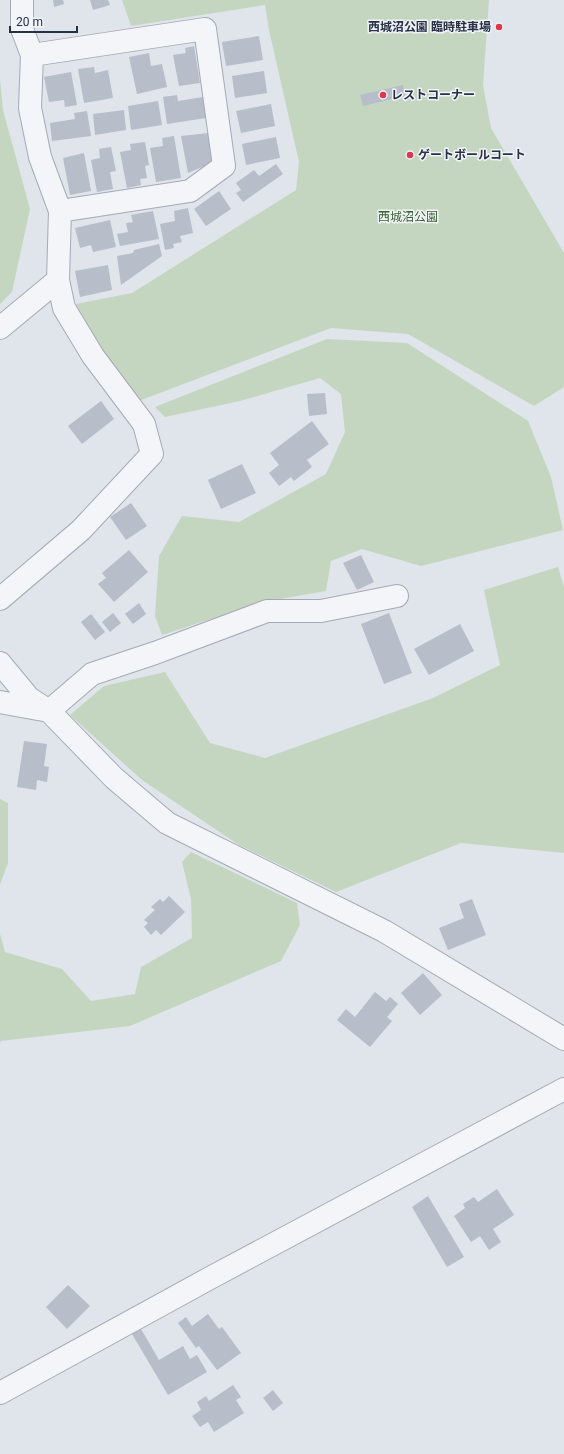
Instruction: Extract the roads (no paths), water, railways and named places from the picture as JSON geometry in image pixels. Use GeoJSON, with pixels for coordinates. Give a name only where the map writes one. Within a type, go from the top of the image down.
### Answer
{"type":"FeatureCollection","features":[{"type":"Feature","properties":{"kind":"street"},"geometry":{"type":"LineString","coordinates":[[0,598],[81,530],[152,454],[144,424],[93,356],[64,308],[58,280],[60,211],[40,157],[30,108],[32,55],[22,29],[22,0]]}},
{"type":"Feature","properties":{"kind":"street"},"geometry":{"type":"LineString","coordinates":[[32,55],[205,29],[224,166],[190,191],[60,211]]}},
{"type":"Feature","properties":{"kind":"street"},"geometry":{"type":"LineString","coordinates":[[0,328],[58,280]]}},
{"type":"Feature","properties":{"kind":"street"},"geometry":{"type":"LineString","coordinates":[[49,711],[92,674],[155,653],[267,611],[321,611],[397,596]]}},
{"type":"Feature","properties":{"kind":"street"},"geometry":{"type":"LineString","coordinates":[[0,663],[29,698],[49,711],[114,778],[167,823],[384,932],[564,1038]]}},
{"type":"Feature","properties":{"kind":"street"},"geometry":{"type":"LineString","coordinates":[[0,702],[49,711]]}},
{"type":"Feature","properties":{"kind":"street"},"geometry":{"type":"LineString","coordinates":[[0,1393],[210,1278],[564,1089]]}},
{"type":"Feature","properties":{"kind":"place","name":"西城沼公園 臨時駐車場"},"geometry":{"type":"Point","coordinates":[499,27]}},
{"type":"Feature","properties":{"kind":"place","name":"レストコーナー"},"geometry":{"type":"Point","coordinates":[383,95]}},
{"type":"Feature","properties":{"kind":"place","name":"ゲートボールコート"},"geometry":{"type":"Point","coordinates":[410,155]}},
{"type":"Feature","properties":{"kind":"park label","name":"西城沼公園"},"geometry":{"type":"Point","coordinates":[408,217]}}]}
